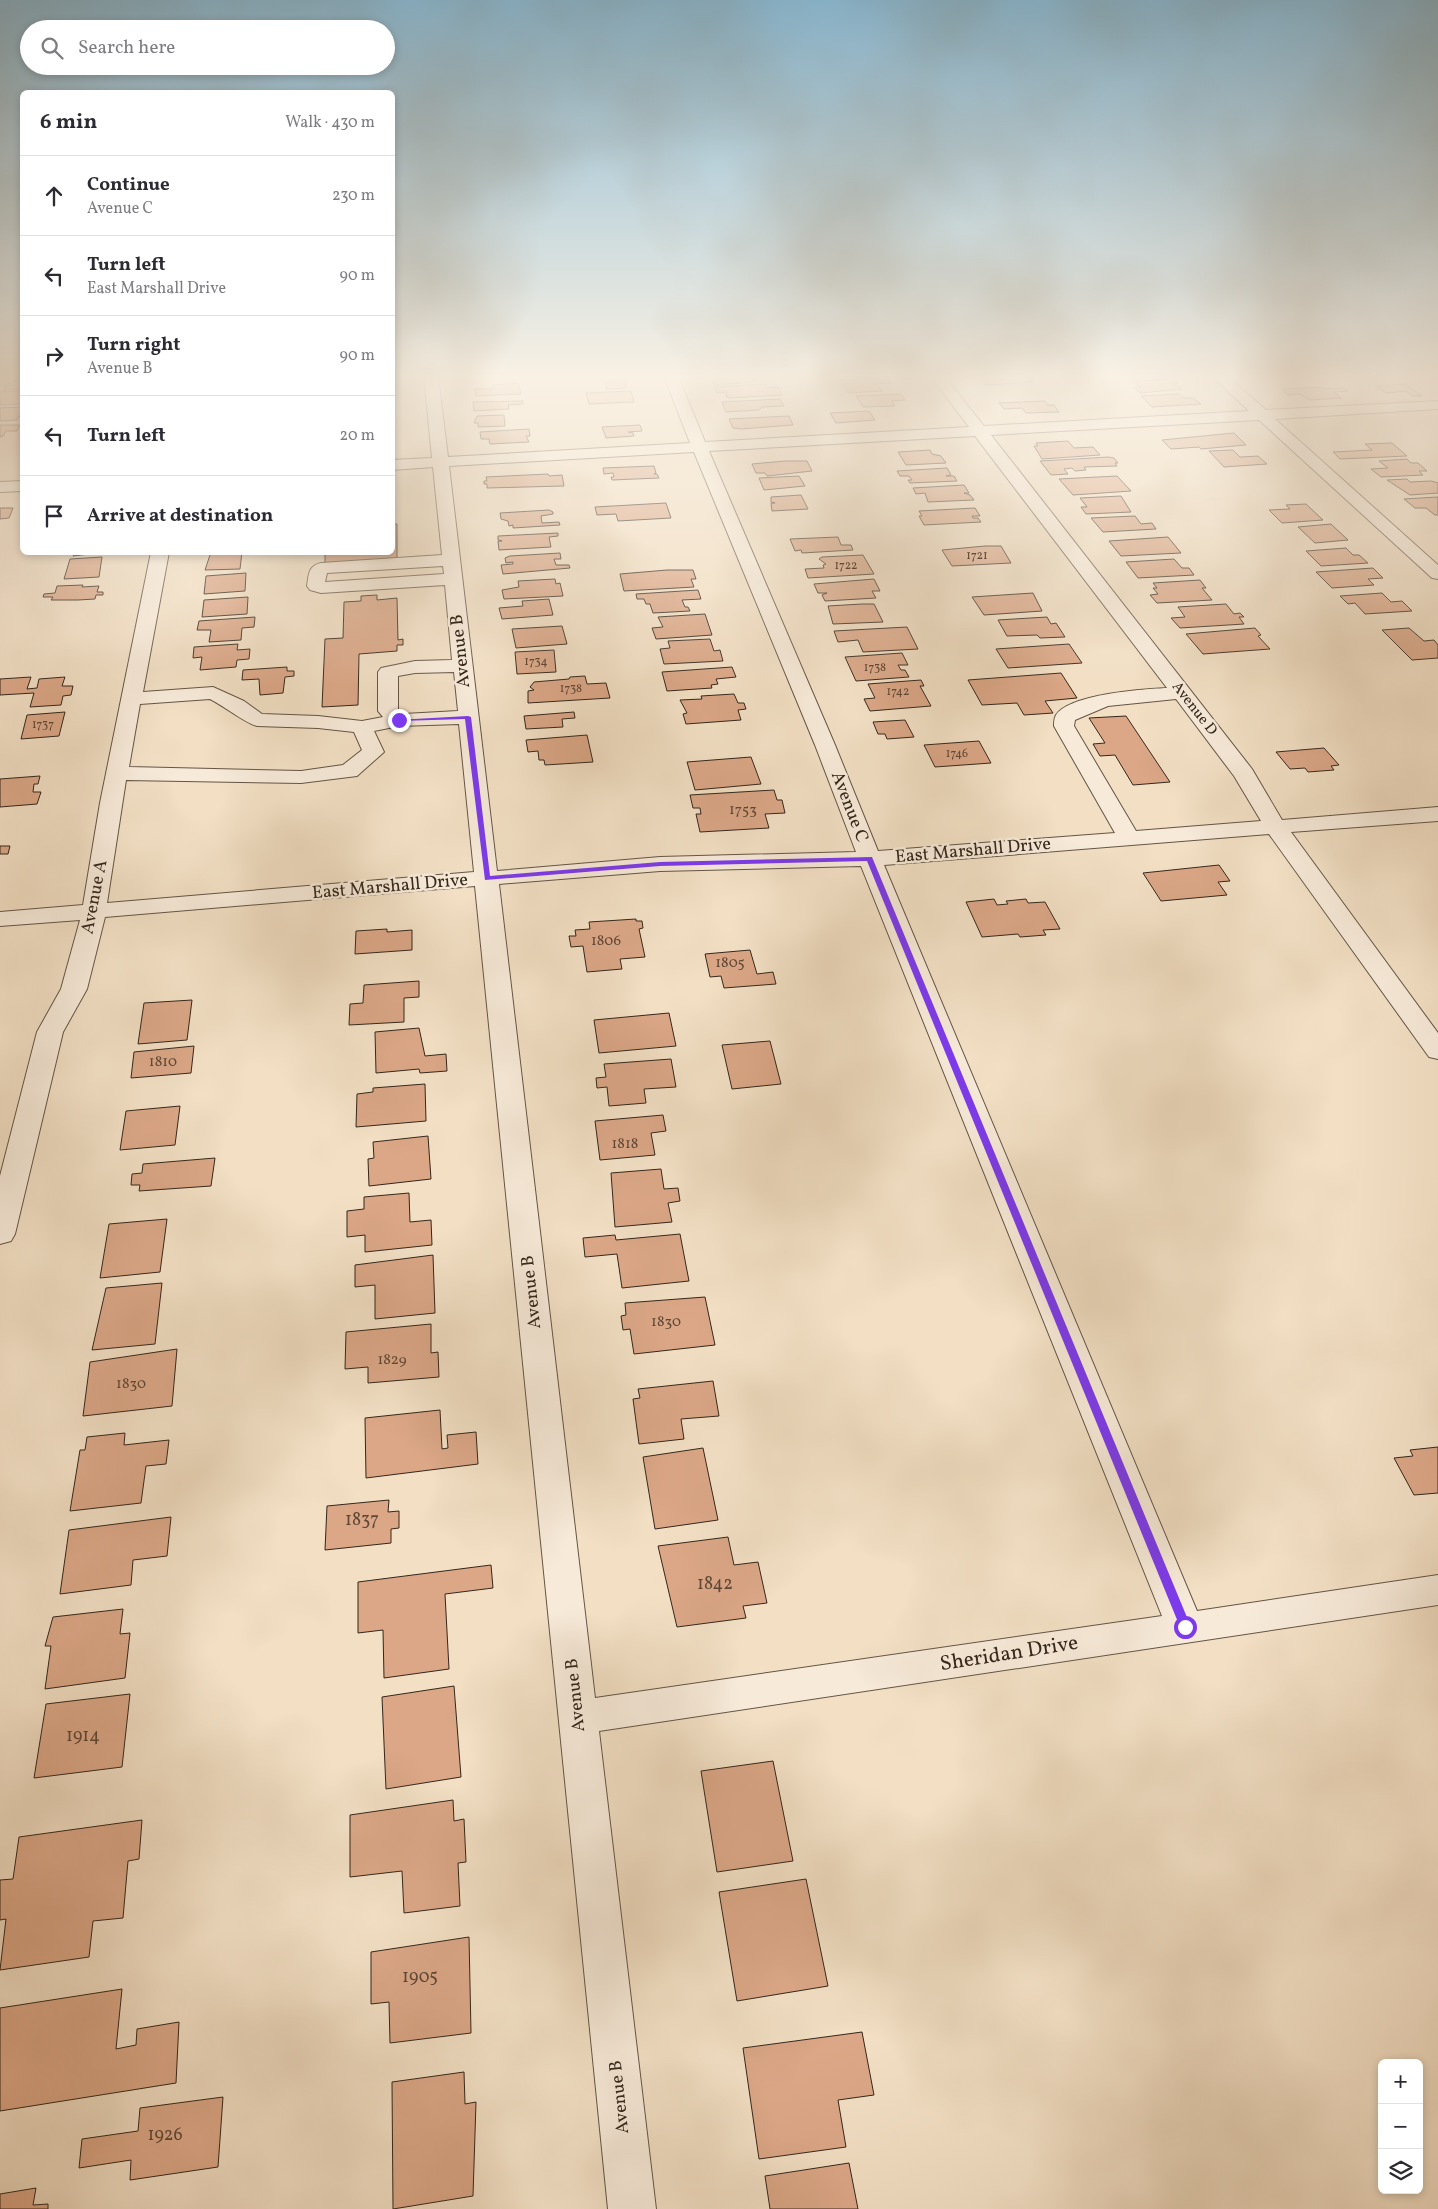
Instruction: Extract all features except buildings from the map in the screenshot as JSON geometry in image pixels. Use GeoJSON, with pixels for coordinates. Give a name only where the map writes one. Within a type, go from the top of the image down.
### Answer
{"type":"FeatureCollection","features":[{"type":"Feature","properties":{"kind":"street","name":"Avenue B"},"geometry":{"type":"LineString","coordinates":[[443,479],[632,2209]]}},
{"type":"Feature","properties":{"kind":"street","name":"Avenue C"},"geometry":{"type":"LineString","coordinates":[[712,479],[826,745],[870,859],[1185,1627]]}},
{"type":"Feature","properties":{"kind":"street","name":"Avenue D"},"geometry":{"type":"LineString","coordinates":[[1016,479],[1244,774],[1276,828],[1438,1051]]}},
{"type":"Feature","properties":{"kind":"street"},"geometry":{"type":"LineString","coordinates":[[1333,479],[1438,574]]}},
{"type":"Feature","properties":{"kind":"street"},"geometry":{"type":"LineString","coordinates":[[0,487],[20,486]]}},
{"type":"Feature","properties":{"kind":"street","name":"Avenue A"},"geometry":{"type":"LineString","coordinates":[[0,1234],[50,1032],[74,989],[94,912],[117,773],[159,555]]}},
{"type":"Feature","properties":{"kind":"street"},"geometry":{"type":"LineString","coordinates":[[321,568],[452,570],[321,588],[316,586],[318,570],[321,568]]}},
{"type":"Feature","properties":{"kind":"street"},"geometry":{"type":"LineString","coordinates":[[399,720],[388,711],[388,672],[415,667],[462,666]]}},
{"type":"Feature","properties":{"kind":"street"},"geometry":{"type":"LineString","coordinates":[[132,699],[213,693],[237,705],[257,720],[318,722],[362,727],[399,720],[468,717]]}},
{"type":"Feature","properties":{"kind":"street"},"geometry":{"type":"LineString","coordinates":[[1129,838],[1064,726],[1065,717],[1080,707],[1107,700],[1181,693]]}},
{"type":"Feature","properties":{"kind":"street"},"geometry":{"type":"LineString","coordinates":[[117,773],[300,777],[349,771],[373,752],[362,727]]}},
{"type":"Feature","properties":{"kind":"street","name":"East Marshall Drive"},"geometry":{"type":"LineString","coordinates":[[0,919],[660,864],[870,859],[1438,814]]}},
{"type":"Feature","properties":{"kind":"street","name":"Sheridan Drive"},"geometry":{"type":"LineString","coordinates":[[579,1717],[888,1673],[1438,1590]]}},
{"type":"Feature","properties":{"kind":"route"},"geometry":{"type":"LineString","coordinates":[[399,720],[468,717],[487,878],[660,864],[870,859],[1185,1627]]}}]}
